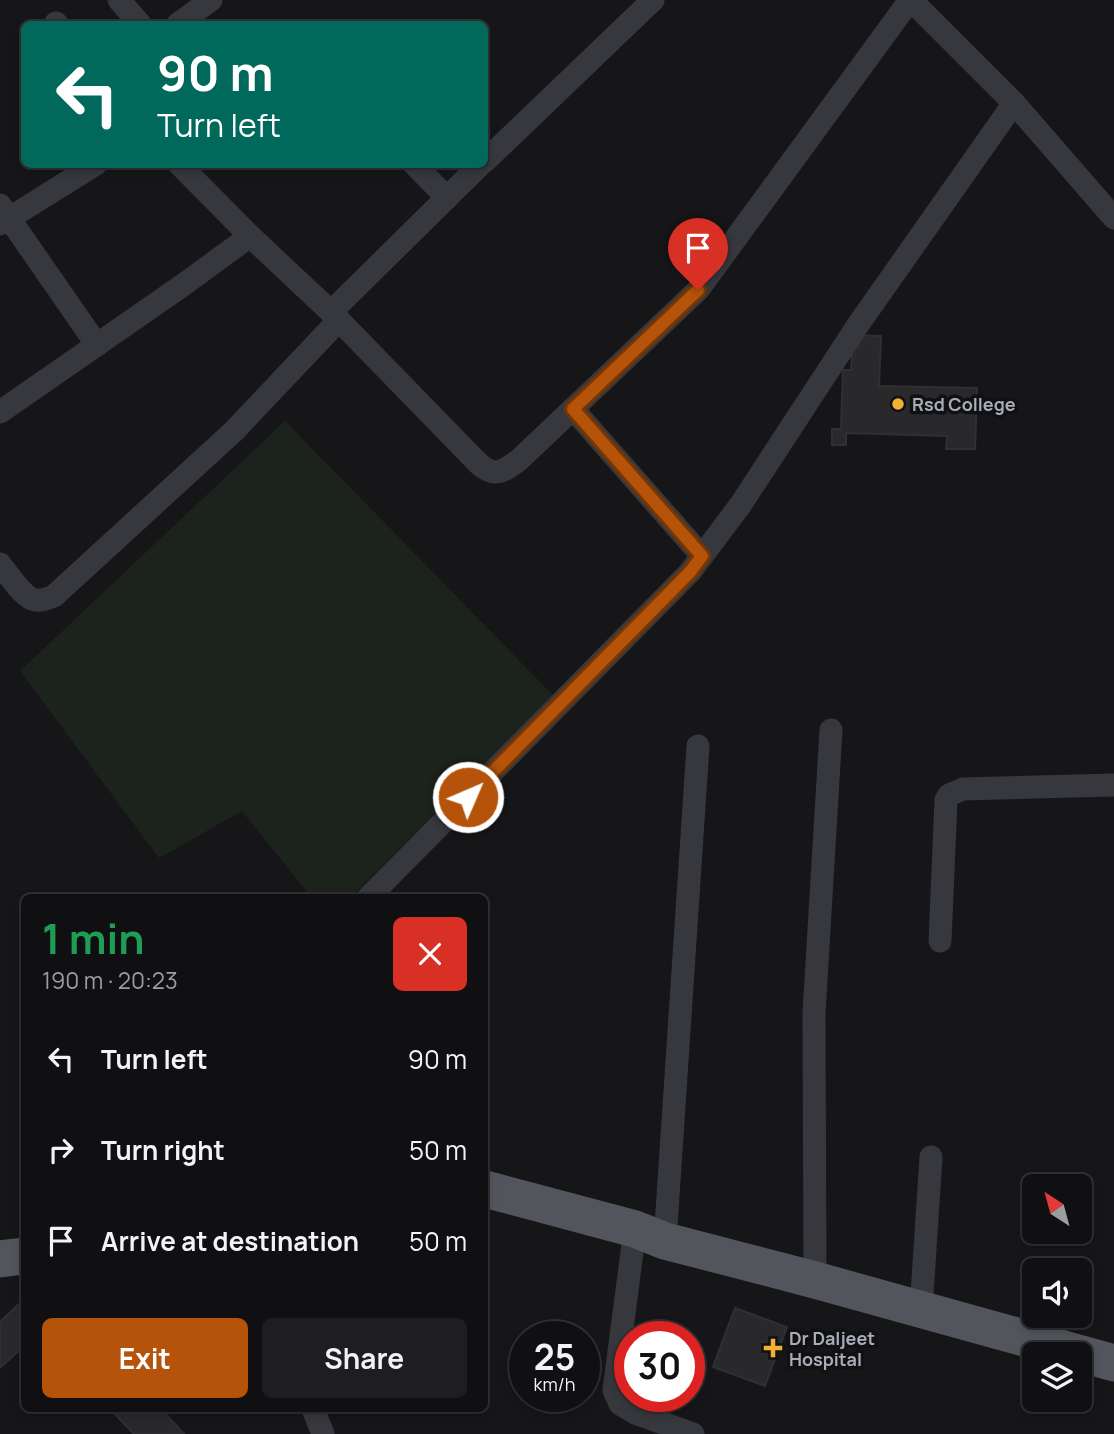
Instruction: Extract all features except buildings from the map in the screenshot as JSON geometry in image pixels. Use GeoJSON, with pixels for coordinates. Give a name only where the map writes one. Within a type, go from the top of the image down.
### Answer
{"type":"FeatureCollection","features":[{"type":"Feature","properties":{"kind":"main road"},"geometry":{"type":"LineString","coordinates":[[488,1190],[1114,1363]]}},
{"type":"Feature","properties":{"kind":"main road"},"geometry":{"type":"LineString","coordinates":[[0,1259],[21,1256]]}},
{"type":"Feature","properties":{"kind":"street"},"geometry":{"type":"LineString","coordinates":[[119,0],[136,21]]}},
{"type":"Feature","properties":{"kind":"street"},"geometry":{"type":"LineString","coordinates":[[182,21],[211,0]]}},
{"type":"Feature","properties":{"kind":"street"},"geometry":{"type":"LineString","coordinates":[[488,158],[653,0]]}},
{"type":"Feature","properties":{"kind":"street"},"geometry":{"type":"LineString","coordinates":[[183,168],[335,316],[485,470],[496,472],[508,468],[698,290],[911,0],[1014,103],[1114,218]]}},
{"type":"Feature","properties":{"kind":"street"},"geometry":{"type":"LineString","coordinates":[[372,894],[690,572],[741,504],[860,322],[1014,103]]}},
{"type":"Feature","properties":{"kind":"street"},"geometry":{"type":"LineString","coordinates":[[89,168],[3,216],[97,345]]}},
{"type":"Feature","properties":{"kind":"street"},"geometry":{"type":"LineString","coordinates":[[418,168],[447,198]]}},
{"type":"Feature","properties":{"kind":"street"},"geometry":{"type":"LineString","coordinates":[[0,564],[33,600],[54,596],[234,431],[335,316],[478,168]]}},
{"type":"Feature","properties":{"kind":"street"},"geometry":{"type":"LineString","coordinates":[[0,412],[250,236]]}},
{"type":"Feature","properties":{"kind":"street"},"geometry":{"type":"LineString","coordinates":[[573,409],[702,556]]}},
{"type":"Feature","properties":{"kind":"street"},"geometry":{"type":"LineString","coordinates":[[815,1280],[814,1013],[831,730]]}},
{"type":"Feature","properties":{"kind":"street"},"geometry":{"type":"LineString","coordinates":[[692,1434],[635,1413],[620,1404],[614,1390],[650,1235],[698,746]]}},
{"type":"Feature","properties":{"kind":"street"},"geometry":{"type":"LineString","coordinates":[[940,941],[948,795],[963,789],[1114,785]]}},
{"type":"Feature","properties":{"kind":"street"},"geometry":{"type":"LineString","coordinates":[[921,1310],[931,1157]]}},
{"type":"Feature","properties":{"kind":"street"},"geometry":{"type":"LineString","coordinates":[[314,1412],[323,1434]]}},
{"type":"Feature","properties":{"kind":"shaded area"},"geometry":{"type":"Polygon","coordinates":[[[285,421],[553,695],[354,894],[309,894],[242,811],[159,858],[20,671],[285,421]]]}},
{"type":"Feature","properties":{"kind":"place","name":"Rsd College"},"geometry":{"type":"Point","coordinates":[898,404]}},
{"type":"Feature","properties":{"kind":"place","name":"Dr Daljeet Hospital"},"geometry":{"type":"Point","coordinates":[773,1348]}},
{"type":"Feature","properties":{"kind":"route"},"geometry":{"type":"LineString","coordinates":[[468,797],[690,572],[702,556],[573,409],[698,290]]}}]}
